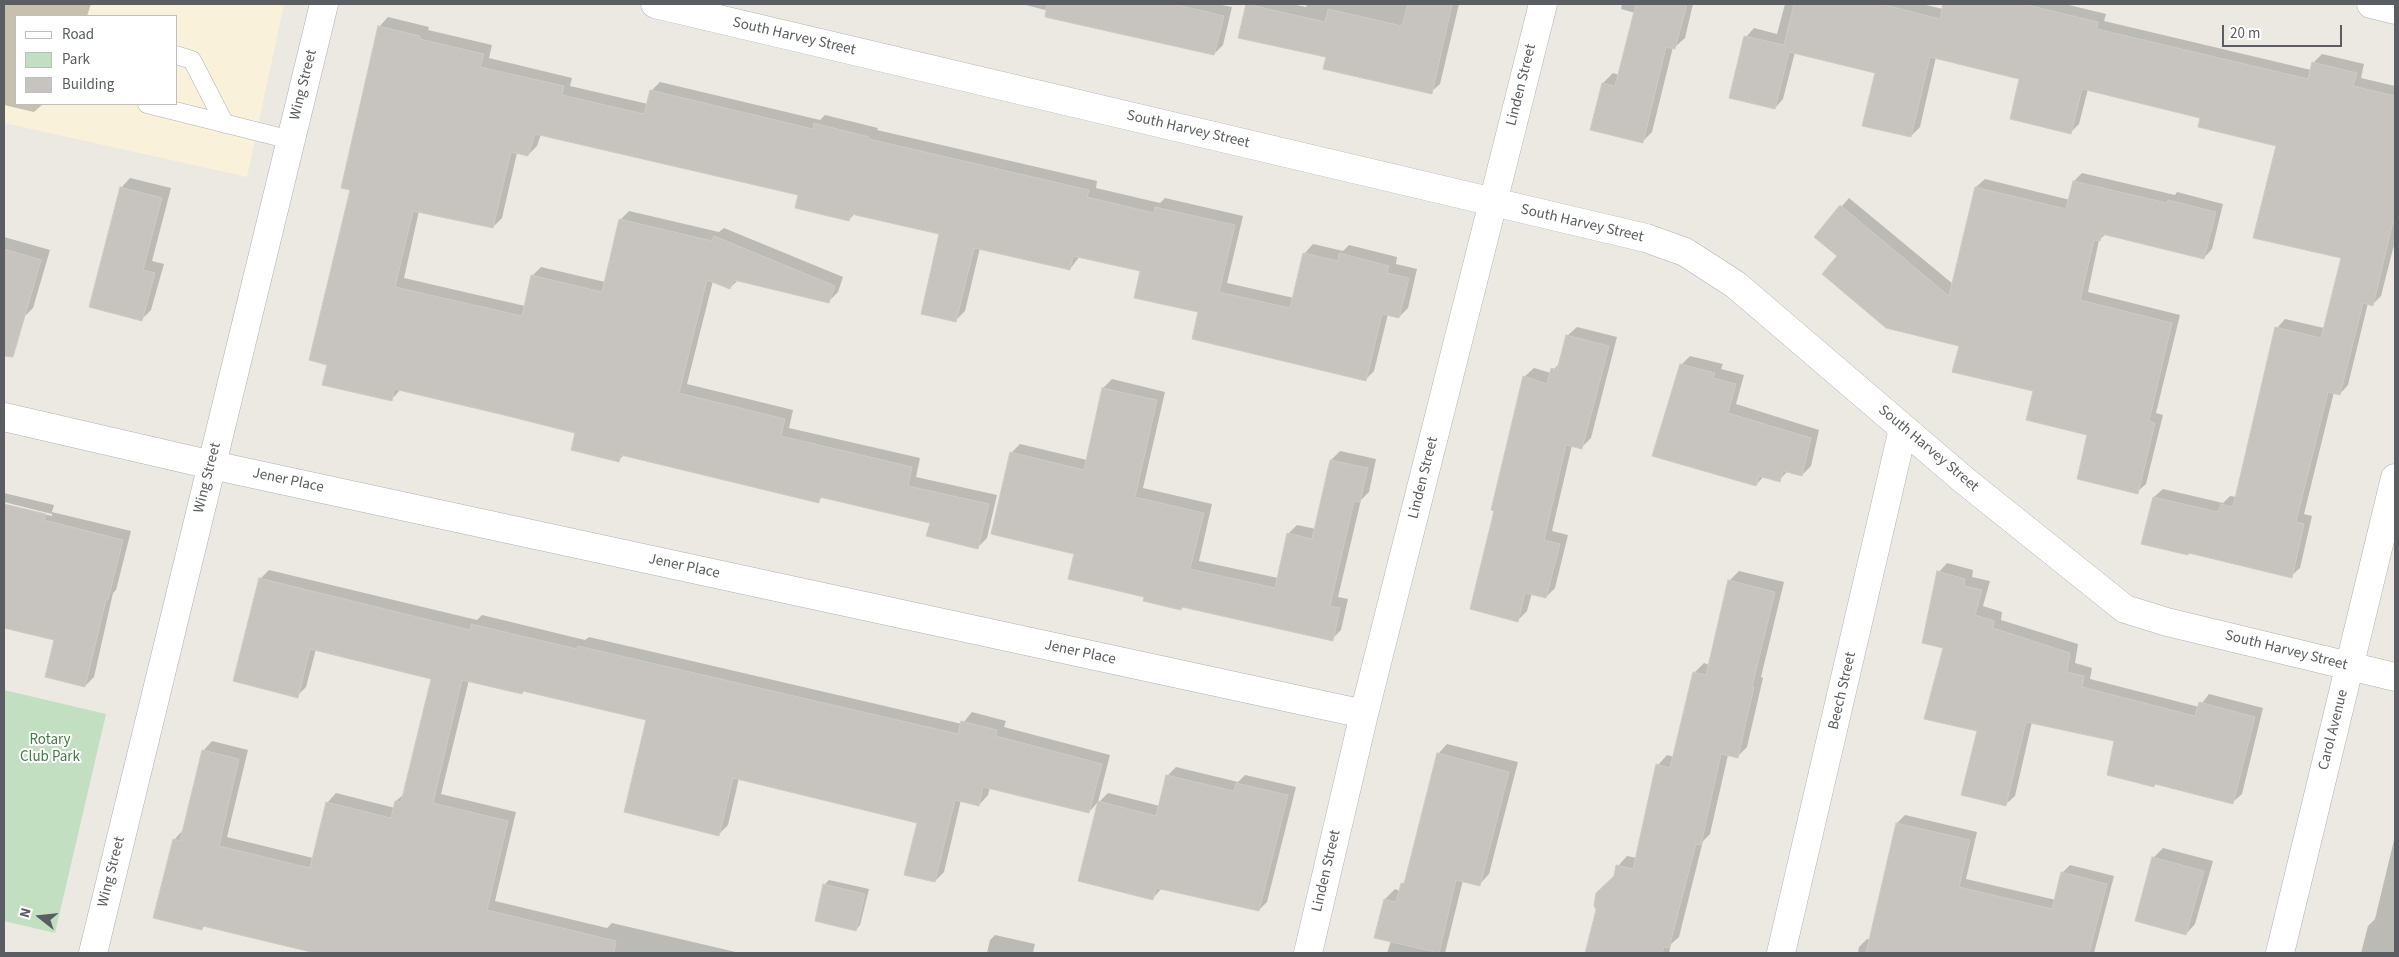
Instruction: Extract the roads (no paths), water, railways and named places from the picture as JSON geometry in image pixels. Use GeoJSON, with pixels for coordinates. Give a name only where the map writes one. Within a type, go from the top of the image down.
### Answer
{"type":"FeatureCollection","features":[{"type":"Feature","properties":{"kind":"street","name":"Wing Street"},"geometry":{"type":"LineString","coordinates":[[93,953],[324,4]]}},
{"type":"Feature","properties":{"kind":"street","name":"South Harvey Street"},"geometry":{"type":"LineString","coordinates":[[655,4],[1646,238],[1684,252],[1736,286],[1965,481],[2125,609],[2167,622],[2395,677]]}},
{"type":"Feature","properties":{"kind":"street","name":"Linden Street"},"geometry":{"type":"LineString","coordinates":[[1308,953],[1364,714],[1494,203],[1542,4]]}},
{"type":"Feature","properties":{"kind":"street"},"geometry":{"type":"LineString","coordinates":[[2371,4],[2395,10]]}},
{"type":"Feature","properties":{"kind":"street","name":"Jener Place"},"geometry":{"type":"LineString","coordinates":[[4,417],[212,465],[1364,714]]}},
{"type":"Feature","properties":{"kind":"street","name":"Beech Street"},"geometry":{"type":"LineString","coordinates":[[1780,953],[1903,428]]}},
{"type":"Feature","properties":{"kind":"street","name":"Carol Avenue"},"geometry":{"type":"LineString","coordinates":[[2280,953],[2395,478]]}},
{"type":"Feature","properties":{"kind":"lane"},"geometry":{"type":"LineString","coordinates":[[178,56],[192,60],[225,124]]}},
{"type":"Feature","properties":{"kind":"lane"},"geometry":{"type":"LineString","coordinates":[[151,105],[291,140]]}},
{"type":"Feature","properties":{"kind":"park label","name":"Rotary Club Park"},"geometry":{"type":"Point","coordinates":[50,750]}}]}
